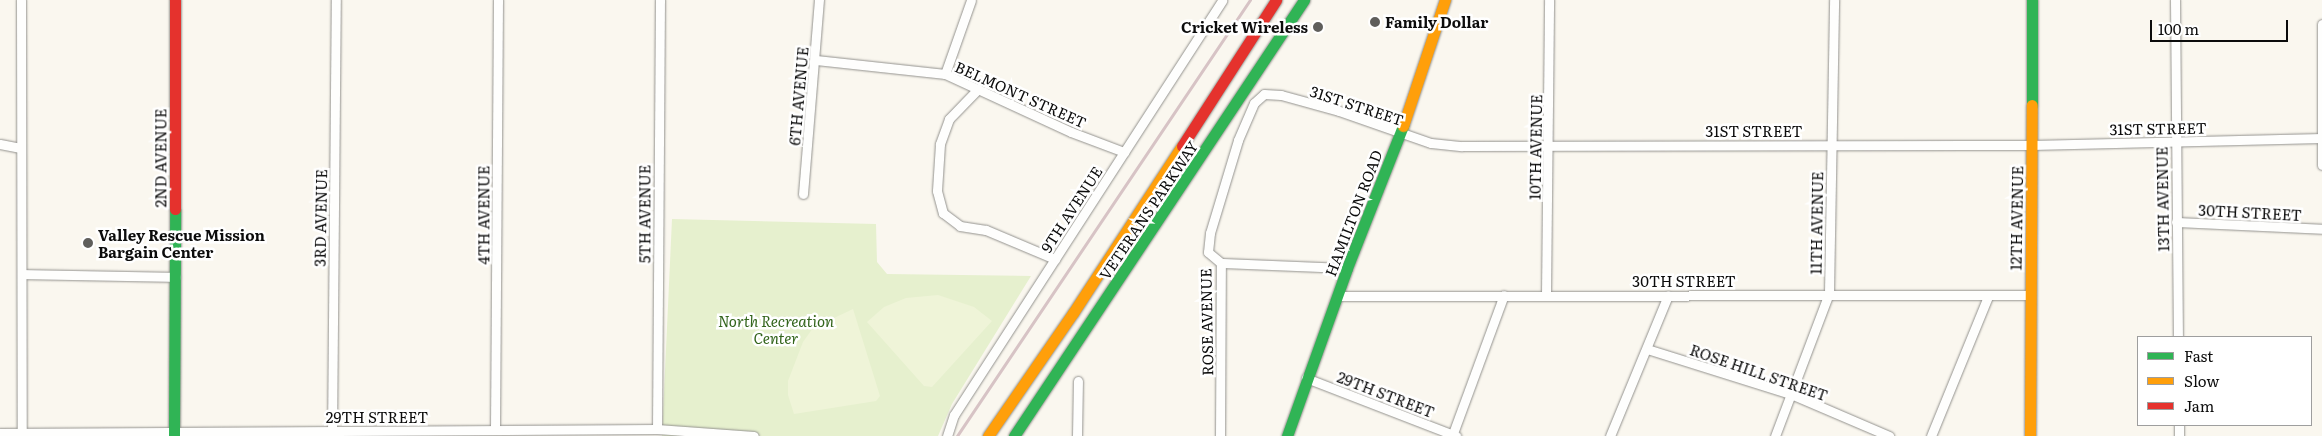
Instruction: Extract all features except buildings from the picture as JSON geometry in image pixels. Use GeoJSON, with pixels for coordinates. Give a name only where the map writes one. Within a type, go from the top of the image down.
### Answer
{"type":"FeatureCollection","features":[{"type":"Feature","properties":{"kind":"main road","name":"2ND AVENUE"},"geometry":{"type":"LineString","coordinates":[[174,0],[176,276],[174,435]]}},
{"type":"Feature","properties":{"kind":"main road","name":"VETERANS PARKWAY"},"geometry":{"type":"LineString","coordinates":[[988,436],[1073,313],[1276,0]]}},
{"type":"Feature","properties":{"kind":"main road","name":"VETERANS PARKWAY"},"geometry":{"type":"LineString","coordinates":[[1014,436],[1304,0]]}},
{"type":"Feature","properties":{"kind":"main road","name":"HAMILTON ROAD"},"geometry":{"type":"LineString","coordinates":[[1286,436],[1347,268],[1401,133],[1445,0]]}},
{"type":"Feature","properties":{"kind":"main road","name":"12TH AVENUE"},"geometry":{"type":"LineString","coordinates":[[2030,436],[2032,0]]}},
{"type":"Feature","properties":{"kind":"street"},"geometry":{"type":"LineString","coordinates":[[20,0],[23,274],[22,435]]}},
{"type":"Feature","properties":{"kind":"street","name":"3RD AVENUE"},"geometry":{"type":"LineString","coordinates":[[332,433],[336,0]]}},
{"type":"Feature","properties":{"kind":"street","name":"4TH AVENUE"},"geometry":{"type":"LineString","coordinates":[[495,430],[498,0]]}},
{"type":"Feature","properties":{"kind":"street","name":"5TH AVENUE"},"geometry":{"type":"LineString","coordinates":[[657,429],[660,0]]}},
{"type":"Feature","properties":{"kind":"street","name":"6TH AVENUE"},"geometry":{"type":"LineString","coordinates":[[803,194],[816,60],[819,0]]}},
{"type":"Feature","properties":{"kind":"street"},"geometry":{"type":"LineString","coordinates":[[945,74],[971,0]]}},
{"type":"Feature","properties":{"kind":"street","name":"9TH AVENUE"},"geometry":{"type":"LineString","coordinates":[[947,436],[954,415],[1222,0]]}},
{"type":"Feature","properties":{"kind":"street","name":"10TH AVENUE"},"geometry":{"type":"LineString","coordinates":[[1546,295],[1549,0]]}},
{"type":"Feature","properties":{"kind":"street","name":"11TH AVENUE"},"geometry":{"type":"LineString","coordinates":[[1774,436],[1829,293],[1834,0]]}},
{"type":"Feature","properties":{"kind":"street","name":"13TH AVENUE"},"geometry":{"type":"LineString","coordinates":[[2175,0],[2174,142],[2178,336]]}},
{"type":"Feature","properties":{"kind":"street"},"geometry":{"type":"LineString","coordinates":[[2322,24],[2322,166]]}},
{"type":"Feature","properties":{"kind":"street","name":"BELMONT STREET"},"geometry":{"type":"LineString","coordinates":[[816,60],[945,74],[1071,132],[1124,152]]}},
{"type":"Feature","properties":{"kind":"street"},"geometry":{"type":"LineString","coordinates":[[978,89],[948,119],[940,144],[937,191],[943,213],[960,226],[986,230],[1055,258]]}},
{"type":"Feature","properties":{"kind":"street","name":"31ST STREET"},"geometry":{"type":"LineString","coordinates":[[1232,156],[1254,103],[1264,94],[1281,95],[1330,108],[1431,143],[1462,146],[1549,144],[2032,145],[2321,138]]}},
{"type":"Feature","properties":{"kind":"street"},"geometry":{"type":"LineString","coordinates":[[0,144],[21,148]]}},
{"type":"Feature","properties":{"kind":"street","name":"ROSE AVENUE"},"geometry":{"type":"LineString","coordinates":[[1220,436],[1221,263],[1208,252],[1210,233],[1232,156]]}},
{"type":"Feature","properties":{"kind":"street","name":"30TH STREET"},"geometry":{"type":"LineString","coordinates":[[2176,222],[2322,230]]}},
{"type":"Feature","properties":{"kind":"street"},"geometry":{"type":"LineString","coordinates":[[1221,263],[1347,268]]}},
{"type":"Feature","properties":{"kind":"street"},"geometry":{"type":"LineString","coordinates":[[23,274],[176,276]]}},
{"type":"Feature","properties":{"kind":"street","name":"30TH STREET"},"geometry":{"type":"LineString","coordinates":[[1338,296],[1829,293],[2030,295]]}},
{"type":"Feature","properties":{"kind":"street"},"geometry":{"type":"LineString","coordinates":[[1454,436],[1504,295]]}},
{"type":"Feature","properties":{"kind":"street"},"geometry":{"type":"LineString","coordinates":[[1610,436],[1668,295]]}},
{"type":"Feature","properties":{"kind":"street"},"geometry":{"type":"LineString","coordinates":[[1931,436],[1988,296]]}},
{"type":"Feature","properties":{"kind":"street","name":"ROSE HILL STREET"},"geometry":{"type":"LineString","coordinates":[[1647,349],[1791,394],[1889,436]]}},
{"type":"Feature","properties":{"kind":"street","name":"29TH STREET"},"geometry":{"type":"LineString","coordinates":[[1306,378],[1454,436]]}},
{"type":"Feature","properties":{"kind":"street"},"geometry":{"type":"LineString","coordinates":[[1077,436],[1078,380]]}},
{"type":"Feature","properties":{"kind":"street","name":"29TH STREET"},"geometry":{"type":"LineString","coordinates":[[0,433],[22,435],[174,435],[495,430],[599,433],[657,429],[754,436]]}},
{"type":"Feature","properties":{"kind":"green space","name":"North Recreation Center"},"geometry":{"type":"Polygon","coordinates":[[[672,219],[876,224],[877,262],[887,274],[1031,276],[952,404],[938,436],[662,436],[672,219]]]}},
{"type":"Feature","properties":{"kind":"green space"},"geometry":{"type":"Polygon","coordinates":[[[938,295],[974,307],[992,321],[932,387],[924,386],[867,322],[884,307],[906,298],[938,295]]]}},
{"type":"Feature","properties":{"kind":"green space"},"geometry":{"type":"Polygon","coordinates":[[[853,309],[880,396],[876,401],[794,414],[788,395],[788,381],[803,342],[813,328],[853,309]]]}},
{"type":"Feature","properties":{"kind":"railway"},"geometry":{"type":"LineString","coordinates":[[957,436],[1250,0]]}},
{"type":"Feature","properties":{"kind":"traffic: fast"},"geometry":{"type":"LineString","coordinates":[[1014,436],[1304,0]]}},
{"type":"Feature","properties":{"kind":"traffic: fast"},"geometry":{"type":"LineString","coordinates":[[2032,0],[2032,105]]}},
{"type":"Feature","properties":{"kind":"traffic: fast"},"geometry":{"type":"LineString","coordinates":[[1287,436],[1347,268],[1403,126]]}},
{"type":"Feature","properties":{"kind":"traffic: fast"},"geometry":{"type":"LineString","coordinates":[[174,436],[175,209]]}},
{"type":"Feature","properties":{"kind":"traffic: slow"},"geometry":{"type":"LineString","coordinates":[[1403,126],[1445,0]]}},
{"type":"Feature","properties":{"kind":"traffic: slow"},"geometry":{"type":"LineString","coordinates":[[2030,436],[2032,105]]}},
{"type":"Feature","properties":{"kind":"traffic: slow"},"geometry":{"type":"LineString","coordinates":[[988,436],[1073,313],[1182,146]]}},
{"type":"Feature","properties":{"kind":"traffic: jam"},"geometry":{"type":"LineString","coordinates":[[175,0],[175,209]]}},
{"type":"Feature","properties":{"kind":"traffic: jam"},"geometry":{"type":"LineString","coordinates":[[1182,146],[1276,0]]}},
{"type":"Feature","properties":{"kind":"place","name":"Family Dollar"},"geometry":{"type":"Point","coordinates":[1375,22]}},
{"type":"Feature","properties":{"kind":"place","name":"Cricket Wireless"},"geometry":{"type":"Point","coordinates":[1318,27]}},
{"type":"Feature","properties":{"kind":"place","name":"Valley Rescue Mission Bargain Center"},"geometry":{"type":"Point","coordinates":[88,243]}}]}
